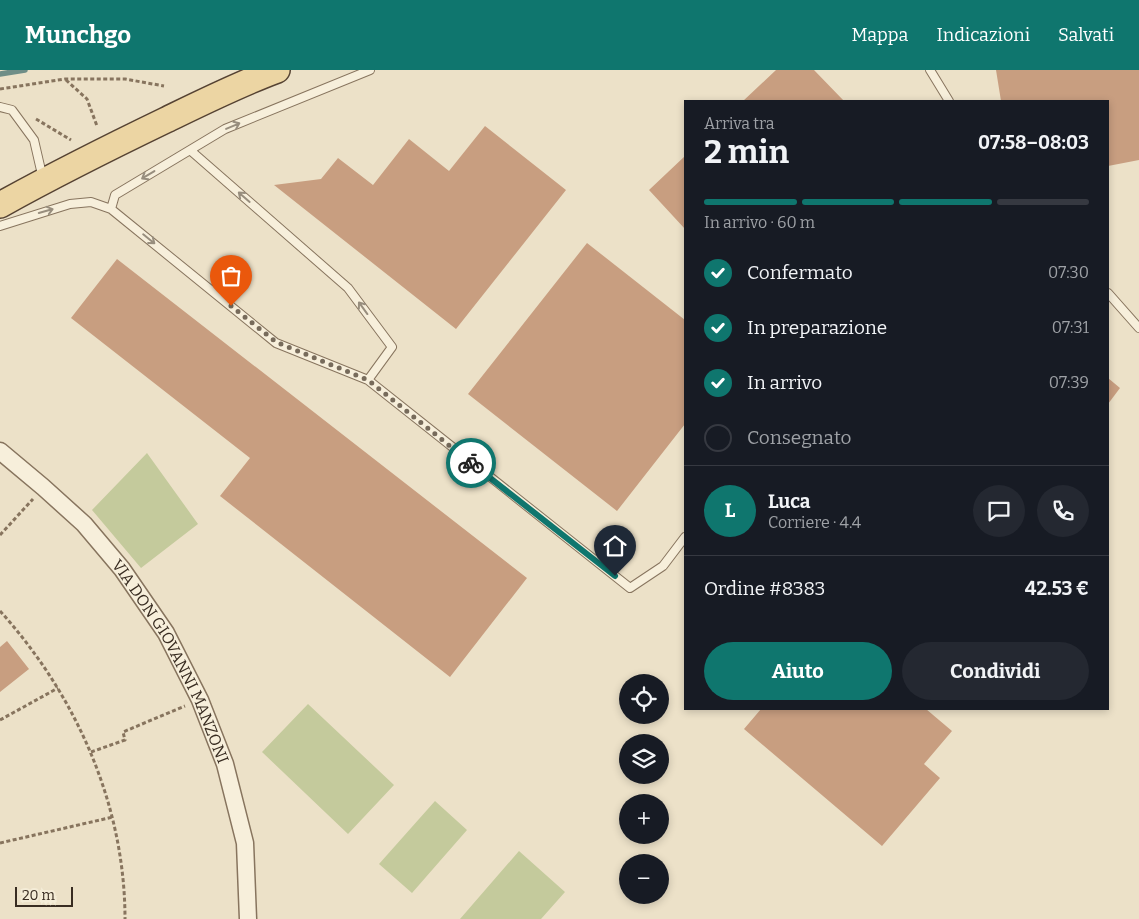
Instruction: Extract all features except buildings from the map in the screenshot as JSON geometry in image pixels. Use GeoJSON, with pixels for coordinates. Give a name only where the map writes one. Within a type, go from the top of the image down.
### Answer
{"type":"FeatureCollection","features":[{"type":"Feature","properties":{"kind":"main road"},"geometry":{"type":"LineString","coordinates":[[0,205],[44,181],[224,92],[278,70]]}},
{"type":"Feature","properties":{"kind":"street","name":"VIA DON GIOVANNI MANZONI"},"geometry":{"type":"LineString","coordinates":[[0,451],[84,524],[122,569],[166,634],[200,700],[225,764],[245,843],[248,919]]}},
{"type":"Feature","properties":{"kind":"lane"},"geometry":{"type":"LineString","coordinates":[[111,208],[115,195],[225,129],[370,70]]}},
{"type":"Feature","properties":{"kind":"lane"},"geometry":{"type":"LineString","coordinates":[[930,70],[948,100]]}},
{"type":"Feature","properties":{"kind":"lane"},"geometry":{"type":"LineString","coordinates":[[0,107],[12,110],[34,140],[44,181]]}},
{"type":"Feature","properties":{"kind":"lane"},"geometry":{"type":"LineString","coordinates":[[190,150],[348,288],[392,347],[368,380]]}},
{"type":"Feature","properties":{"kind":"lane"},"geometry":{"type":"LineString","coordinates":[[0,226],[70,204],[91,202],[111,208],[276,342],[368,380],[630,588],[663,566],[684,538]]}},
{"type":"Feature","properties":{"kind":"lane"},"geometry":{"type":"LineString","coordinates":[[1109,294],[1139,328]]}},
{"type":"Feature","properties":{"kind":"path"},"geometry":{"type":"LineString","coordinates":[[65,79],[87,99],[97,126]]}},
{"type":"Feature","properties":{"kind":"path"},"geometry":{"type":"LineString","coordinates":[[0,89],[65,79],[126,80],[164,86]]}},
{"type":"Feature","properties":{"kind":"path"},"geometry":{"type":"LineString","coordinates":[[12,110],[40,121],[71,140]]}},
{"type":"Feature","properties":{"kind":"path"},"geometry":{"type":"LineString","coordinates":[[0,535],[43,487]]}},
{"type":"Feature","properties":{"kind":"path"},"geometry":{"type":"LineString","coordinates":[[0,611],[23,637],[58,688],[91,752],[113,817],[125,895],[125,919]]}},
{"type":"Feature","properties":{"kind":"path"},"geometry":{"type":"LineString","coordinates":[[0,720],[58,688]]}},
{"type":"Feature","properties":{"kind":"path"},"geometry":{"type":"LineString","coordinates":[[91,752],[125,740],[123,732],[200,700]]}},
{"type":"Feature","properties":{"kind":"path"},"geometry":{"type":"LineString","coordinates":[[0,843],[113,817]]}},
{"type":"Feature","properties":{"kind":"green space"},"geometry":{"type":"Polygon","coordinates":[[[147,453],[198,524],[141,568],[92,510],[147,453]]]}},
{"type":"Feature","properties":{"kind":"green space"},"geometry":{"type":"Polygon","coordinates":[[[308,704],[394,785],[348,834],[262,752],[308,704]]]}},
{"type":"Feature","properties":{"kind":"green space"},"geometry":{"type":"Polygon","coordinates":[[[435,801],[467,830],[412,893],[379,864],[435,801]]]}},
{"type":"Feature","properties":{"kind":"green space"},"geometry":{"type":"Polygon","coordinates":[[[519,851],[565,892],[541,919],[460,919],[519,851]]]}},
{"type":"Feature","properties":{"kind":"waterway"},"geometry":{"type":"LineString","coordinates":[[0,74],[25,70]]}},
{"type":"Feature","properties":{"kind":"way so far"},"geometry":{"type":"LineString","coordinates":[[231,306],[276,342],[368,380],[471,463]]}},
{"type":"Feature","properties":{"kind":"route"},"geometry":{"type":"LineString","coordinates":[[471,463],[615,576]]}}]}
